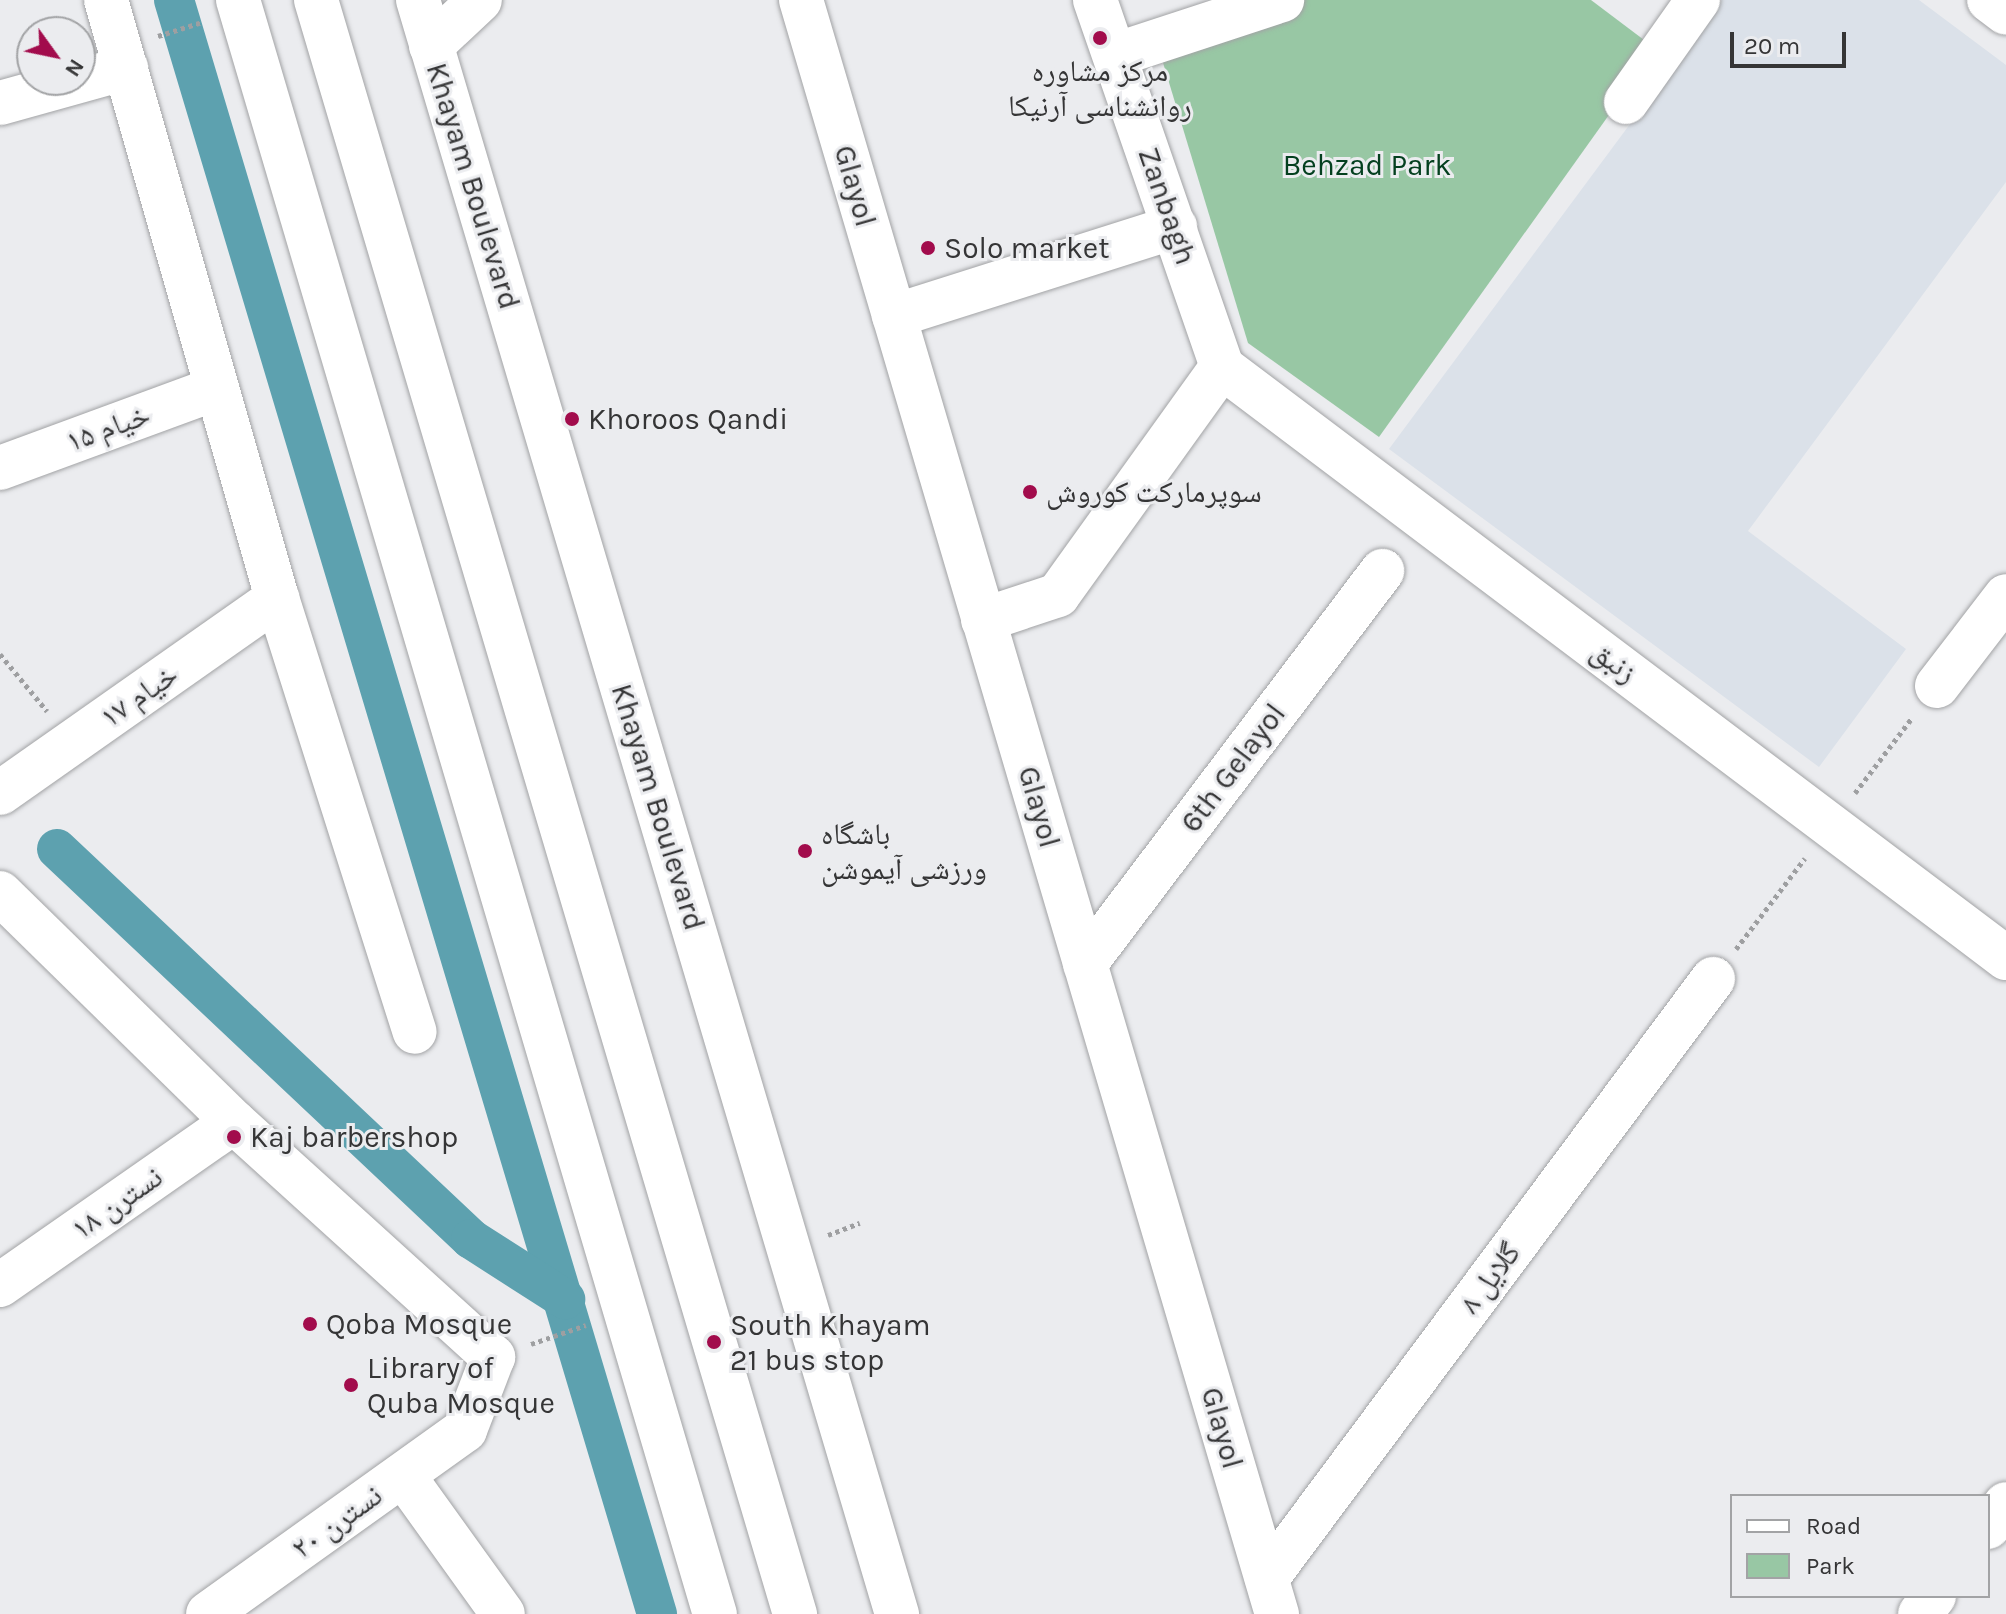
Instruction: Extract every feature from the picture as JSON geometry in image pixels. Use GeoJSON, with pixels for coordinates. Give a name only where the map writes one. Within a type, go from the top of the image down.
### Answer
{"type":"FeatureCollection","features":[{"type":"Feature","properties":{"kind":"street"},"geometry":{"type":"LineString","coordinates":[[106,0],[277,598],[415,1032]]}},
{"type":"Feature","properties":{"kind":"street"},"geometry":{"type":"LineString","coordinates":[[316,0],[795,1614]]}},
{"type":"Feature","properties":{"kind":"street","name":"Khayam Boulevard"},"geometry":{"type":"LineString","coordinates":[[418,0],[897,1614]]}},
{"type":"Feature","properties":{"kind":"street"},"geometry":{"type":"LineString","coordinates":[[431,46],[480,0]]}},
{"type":"Feature","properties":{"kind":"street","name":"Glayol"},"geometry":{"type":"LineString","coordinates":[[801,0],[1272,1596]]}},
{"type":"Feature","properties":{"kind":"street","name":"Zanbagh"},"geometry":{"type":"LineString","coordinates":[[1095,0],[1222,367]]}},
{"type":"Feature","properties":{"kind":"street"},"geometry":{"type":"LineString","coordinates":[[1115,55],[1282,0]]}},
{"type":"Feature","properties":{"kind":"street"},"geometry":{"type":"LineString","coordinates":[[1626,102],[1698,0]]}},
{"type":"Feature","properties":{"kind":"street"},"geometry":{"type":"LineString","coordinates":[[1989,0],[2006,13]]}},
{"type":"Feature","properties":{"kind":"street"},"geometry":{"type":"LineString","coordinates":[[240,5],[715,1614]]}},
{"type":"Feature","properties":{"kind":"street"},"geometry":{"type":"LineString","coordinates":[[0,103],[122,58]]}},
{"type":"Feature","properties":{"kind":"street"},"geometry":{"type":"LineString","coordinates":[[894,316],[1175,227]]}},
{"type":"Feature","properties":{"kind":"street"},"geometry":{"type":"LineString","coordinates":[[983,620],[1058,595],[1222,367]]}},
{"type":"Feature","properties":{"kind":"street","name":"زنبق"},"geometry":{"type":"LineString","coordinates":[[1222,367],[2006,958]]}},
{"type":"Feature","properties":{"kind":"street","name":"خیام ۱۵"},"geometry":{"type":"LineString","coordinates":[[0,468],[217,388]]}},
{"type":"Feature","properties":{"kind":"street","name":"6th Gelayol"},"geometry":{"type":"LineString","coordinates":[[1085,964],[1382,571]]}},
{"type":"Feature","properties":{"kind":"street"},"geometry":{"type":"LineString","coordinates":[[1937,686],[2006,596]]}},
{"type":"Feature","properties":{"kind":"street","name":"خیام ۱۷"},"geometry":{"type":"LineString","coordinates":[[0,793],[277,598]]}},
{"type":"Feature","properties":{"kind":"street"},"geometry":{"type":"LineString","coordinates":[[0,893],[234,1122],[493,1357]]}},
{"type":"Feature","properties":{"kind":"street","name":"گلایل ۸"},"geometry":{"type":"LineString","coordinates":[[1272,1596],[1713,979]]}},
{"type":"Feature","properties":{"kind":"street","name":"نسترن ۱۸"},"geometry":{"type":"LineString","coordinates":[[0,1285],[234,1122]]}},
{"type":"Feature","properties":{"kind":"street","name":"نسترن ۲۰"},"geometry":{"type":"LineString","coordinates":[[208,1614],[465,1430],[493,1357]]}},
{"type":"Feature","properties":{"kind":"street"},"geometry":{"type":"LineString","coordinates":[[403,1475],[503,1614]]}},
{"type":"Feature","properties":{"kind":"street"},"geometry":{"type":"LineString","coordinates":[[1990,1524],[2006,1504]]}},
{"type":"Feature","properties":{"kind":"street"},"geometry":{"type":"LineString","coordinates":[[1920,1614],[1932,1598]]}},
{"type":"Feature","properties":{"kind":"path"},"geometry":{"type":"LineString","coordinates":[[122,58],[240,5]]}},
{"type":"Feature","properties":{"kind":"path"},"geometry":{"type":"LineString","coordinates":[[0,654],[74,742]]}},
{"type":"Feature","properties":{"kind":"path"},"geometry":{"type":"LineString","coordinates":[[493,1357],[589,1323]]}},
{"type":"Feature","properties":{"kind":"shaded area"},"geometry":{"type":"Polygon","coordinates":[[[1722,0],[1919,0],[2006,65],[2006,182],[1748,531],[1906,649],[1819,767],[1389,449],[1722,0]]]}},
{"type":"Feature","properties":{"kind":"green space","name":"Behzad Park"},"geometry":{"type":"Polygon","coordinates":[[[1274,0],[1591,0],[1656,49],[1379,437],[1248,343],[1154,33],[1274,0]]]}},
{"type":"Feature","properties":{"kind":"waterway"},"geometry":{"type":"LineString","coordinates":[[174,0],[657,1614]]}},
{"type":"Feature","properties":{"kind":"waterway"},"geometry":{"type":"LineString","coordinates":[[57,849],[471,1239],[565,1299]]}},
{"type":"Feature","properties":{"kind":"place","name":"مرکز مشاوره روانشناسی آرنیکا"},"geometry":{"type":"Point","coordinates":[1100,38]}},
{"type":"Feature","properties":{"kind":"place","name":"Solo market"},"geometry":{"type":"Point","coordinates":[928,248]}},
{"type":"Feature","properties":{"kind":"place","name":"Khoroos Qandi"},"geometry":{"type":"Point","coordinates":[572,419]}},
{"type":"Feature","properties":{"kind":"place","name":"سوپرمارکت کوروش"},"geometry":{"type":"Point","coordinates":[1030,492]}},
{"type":"Feature","properties":{"kind":"place","name":"باشگاه ورزشی آیموشن"},"geometry":{"type":"Point","coordinates":[805,851]}},
{"type":"Feature","properties":{"kind":"place","name":"Kaj barbershop"},"geometry":{"type":"Point","coordinates":[234,1137]}},
{"type":"Feature","properties":{"kind":"place","name":"Qoba Mosque"},"geometry":{"type":"Point","coordinates":[310,1324]}},
{"type":"Feature","properties":{"kind":"place","name":"South Khayam 21 bus stop"},"geometry":{"type":"Point","coordinates":[714,1342]}},
{"type":"Feature","properties":{"kind":"place","name":"Library of Quba Mosque"},"geometry":{"type":"Point","coordinates":[351,1385]}}]}
